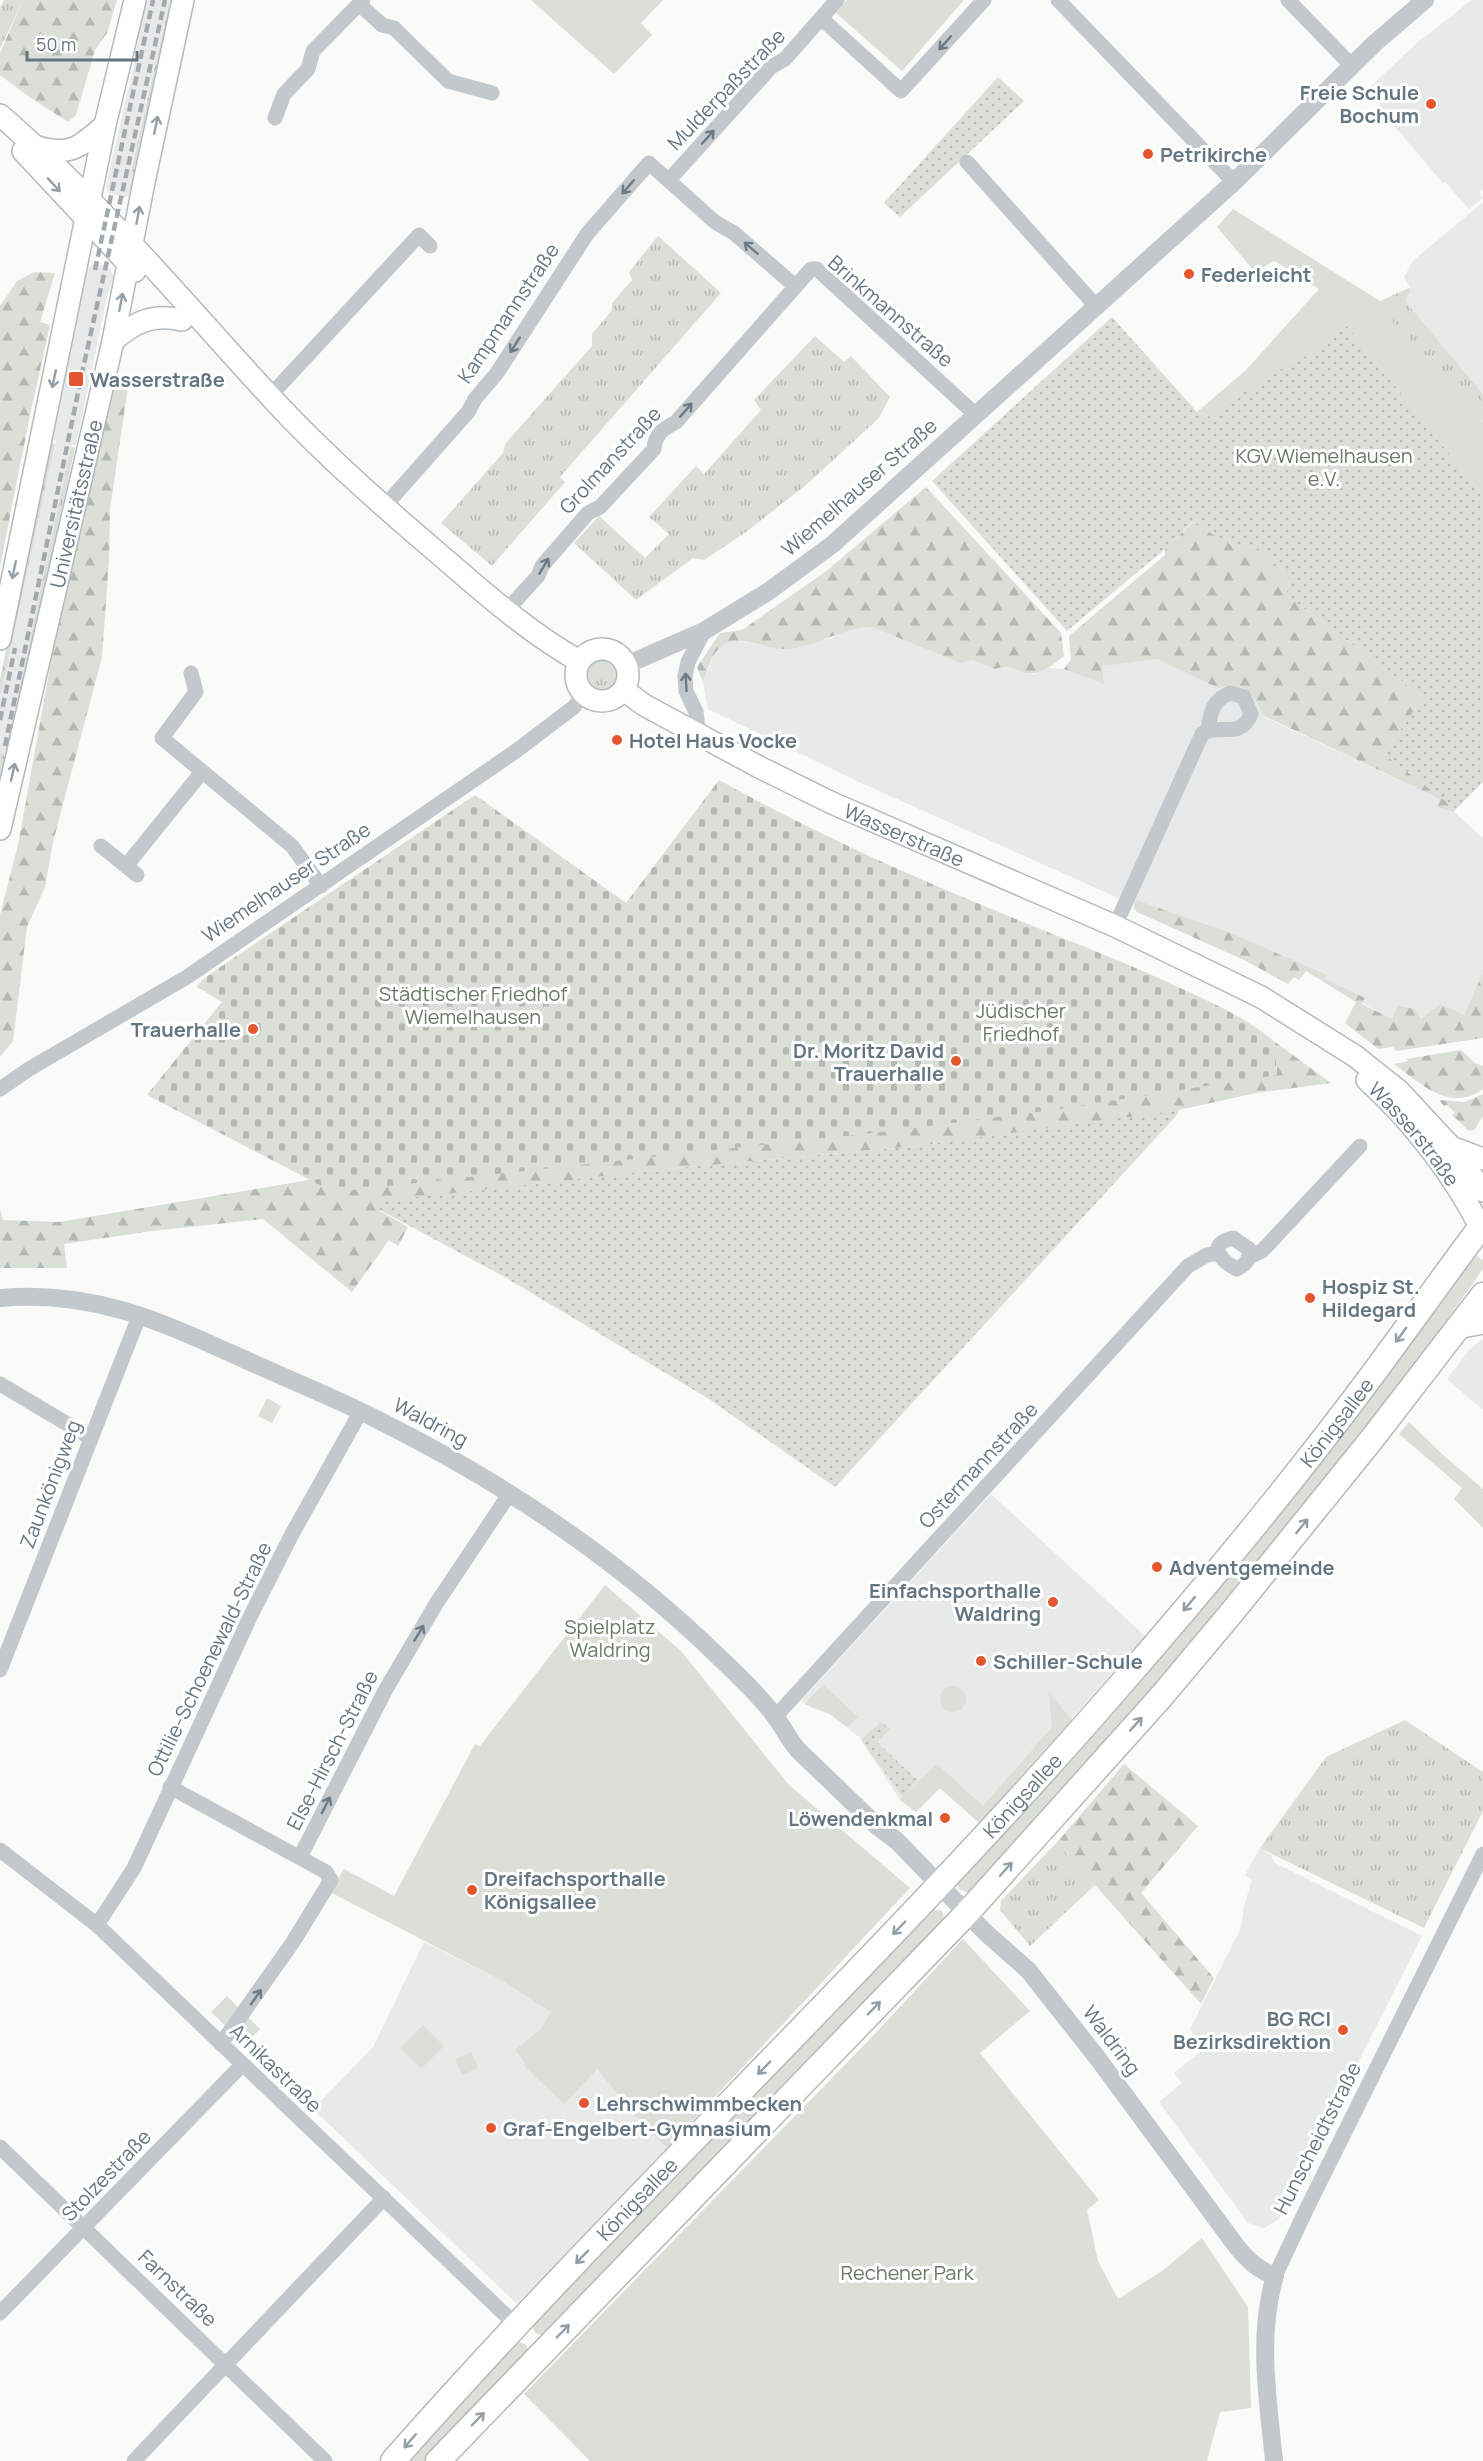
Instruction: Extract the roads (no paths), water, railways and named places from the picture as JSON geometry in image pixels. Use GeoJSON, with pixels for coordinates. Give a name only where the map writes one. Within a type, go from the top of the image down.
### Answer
{"type":"FeatureCollection","features":[{"type":"Feature","properties":{"kind":"main road"},"geometry":{"type":"LineString","coordinates":[[0,639],[105,125],[135,0]]}},
{"type":"Feature","properties":{"kind":"main road","name":"Universitätsstraße"},"geometry":{"type":"LineString","coordinates":[[0,829],[113,340],[183,0]]}},
{"type":"Feature","properties":{"kind":"main road"},"geometry":{"type":"LineString","coordinates":[[0,115],[38,147],[88,210]]}},
{"type":"Feature","properties":{"kind":"main road"},"geometry":{"type":"LineString","coordinates":[[38,147],[54,152],[72,150],[87,141],[105,125]]}},
{"type":"Feature","properties":{"kind":"main road"},"geometry":{"type":"LineString","coordinates":[[0,126],[88,210],[270,396],[384,507],[537,634],[579,661]]}},
{"type":"Feature","properties":{"kind":"main road"},"geometry":{"type":"LineString","coordinates":[[131,256],[182,320],[230,367],[254,378]]}},
{"type":"Feature","properties":{"kind":"main road"},"geometry":{"type":"LineString","coordinates":[[113,340],[140,321],[160,317],[182,320]]}},
{"type":"Feature","properties":{"kind":"main road"},"geometry":{"type":"LineString","coordinates":[[594,650],[613,651],[626,665],[627,682],[624,690],[617,696],[600,702],[584,694],[576,679],[579,661],[585,654],[594,650]]}},
{"type":"Feature","properties":{"kind":"main road","name":"Wasserstraße"},"geometry":{"type":"LineString","coordinates":[[624,690],[644,705],[699,735],[832,803],[1115,926],[1262,997],[1355,1056],[1399,1091],[1451,1147],[1483,1191]]}},
{"type":"Feature","properties":{"kind":"main road","name":"Wasserstraße"},"geometry":{"type":"LineString","coordinates":[[1334,1044],[1348,1064],[1388,1101],[1413,1130],[1459,1191],[1482,1228]]}},
{"type":"Feature","properties":{"kind":"main road","name":"Wasserstraße"},"geometry":{"type":"LineString","coordinates":[[1451,1147],[1483,1159]]}},
{"type":"Feature","properties":{"kind":"main road","name":"Königsallee"},"geometry":{"type":"LineString","coordinates":[[393,2461],[516,2325],[939,1885],[1108,1700],[1216,1573],[1356,1397],[1482,1228]]}},
{"type":"Feature","properties":{"kind":"main road","name":"Königsallee"},"geometry":{"type":"LineString","coordinates":[[438,2461],[967,1913],[1160,1698],[1365,1448],[1483,1295]]}},
{"type":"Feature","properties":{"kind":"main road"},"geometry":{"type":"LineString","coordinates":[[1456,1329],[1483,1323]]}},
{"type":"Feature","properties":{"kind":"main road"},"geometry":{"type":"LineString","coordinates":[[516,2325],[544,2351]]}},
{"type":"Feature","properties":{"kind":"street","name":"Mulderpaßstraße"},"geometry":{"type":"LineString","coordinates":[[669,180],[771,67],[784,59],[837,0]]}},
{"type":"Feature","properties":{"kind":"street"},"geometry":{"type":"LineString","coordinates":[[821,18],[901,91],[984,0]]}},
{"type":"Feature","properties":{"kind":"street"},"geometry":{"type":"LineString","coordinates":[[1058,0],[1234,182]]}},
{"type":"Feature","properties":{"kind":"street"},"geometry":{"type":"LineString","coordinates":[[1288,0],[1352,66]]}},
{"type":"Feature","properties":{"kind":"street","name":"Wiemelhauser Straße"},"geometry":{"type":"LineString","coordinates":[[626,665],[704,631],[769,591],[833,544],[1095,305],[1234,182],[1352,66],[1425,0]]}},
{"type":"Feature","properties":{"kind":"street"},"geometry":{"type":"LineString","coordinates":[[275,118],[284,94],[308,69],[313,51],[361,2],[382,25],[394,28],[448,81],[492,93]]}},
{"type":"Feature","properties":{"kind":"street","name":"Kampmannstraße"},"geometry":{"type":"LineString","coordinates":[[384,507],[468,412],[475,399],[498,373],[587,234],[649,162],[669,180]]}},
{"type":"Feature","properties":{"kind":"street"},"geometry":{"type":"LineString","coordinates":[[967,162],[1095,305]]}},
{"type":"Feature","properties":{"kind":"street"},"geometry":{"type":"LineString","coordinates":[[669,180],[715,222],[734,233],[795,286]]}},
{"type":"Feature","properties":{"kind":"street"},"geometry":{"type":"LineString","coordinates":[[270,396],[419,235],[430,246]]}},
{"type":"Feature","properties":{"kind":"street","name":"Brinkmannstraße"},"geometry":{"type":"LineString","coordinates":[[795,286],[811,269],[817,269],[976,415]]}},
{"type":"Feature","properties":{"kind":"street","name":"Grolmanstraße"},"geometry":{"type":"LineString","coordinates":[[507,610],[538,576],[542,566],[588,513],[600,507],[654,449],[655,439],[662,429],[676,422],[795,286]]}},
{"type":"Feature","properties":{"kind":"street"},"geometry":{"type":"LineString","coordinates":[[699,735],[696,712],[686,691],[685,676],[688,662],[704,631]]}},
{"type":"Feature","properties":{"kind":"street"},"geometry":{"type":"LineString","coordinates":[[191,673],[196,692],[162,738],[292,846],[321,886]]}},
{"type":"Feature","properties":{"kind":"street","name":"Wiemelhauser Straße"},"geometry":{"type":"LineString","coordinates":[[0,1089],[36,1065],[187,977],[548,728],[574,707],[584,694]]}},
{"type":"Feature","properties":{"kind":"street"},"geometry":{"type":"LineString","coordinates":[[1115,926],[1202,734],[1208,730]]}},
{"type":"Feature","properties":{"kind":"street"},"geometry":{"type":"LineString","coordinates":[[101,846],[131,870],[202,772]]}},
{"type":"Feature","properties":{"kind":"street"},"geometry":{"type":"LineString","coordinates":[[1218,1253],[1222,1261],[1237,1269],[1246,1264],[1250,1257],[1262,1251],[1360,1146]]}},
{"type":"Feature","properties":{"kind":"street","name":"Ostermannstraße"},"geometry":{"type":"LineString","coordinates":[[776,1716],[1188,1266],[1207,1255],[1218,1253],[1218,1247],[1224,1240],[1233,1238],[1249,1250],[1250,1257]]}},
{"type":"Feature","properties":{"kind":"street","name":"Waldring"},"geometry":{"type":"LineString","coordinates":[[0,1298],[29,1296],[70,1298],[96,1302],[140,1314],[361,1411],[447,1456],[510,1493],[578,1539],[647,1592],[722,1659],[776,1716],[787,1737],[798,1750],[877,1826],[897,1841],[967,1913],[1028,1970],[1237,2247],[1253,2265],[1275,2276]]}},
{"type":"Feature","properties":{"kind":"street","name":"Zaunkönigweg"},"geometry":{"type":"LineString","coordinates":[[0,1670],[140,1314]]}},
{"type":"Feature","properties":{"kind":"street"},"geometry":{"type":"LineString","coordinates":[[0,1384],[91,1438]]}},
{"type":"Feature","properties":{"kind":"street","name":"Ottilie-Schoenewald-Straße"},"geometry":{"type":"LineString","coordinates":[[97,1925],[134,1868],[250,1617],[292,1534],[361,1411]]}},
{"type":"Feature","properties":{"kind":"street","name":"Else-Hirsch-Straße"},"geometry":{"type":"LineString","coordinates":[[221,2044],[293,1942],[332,1880],[326,1872],[300,1857],[386,1689],[436,1604],[510,1493]]}},
{"type":"Feature","properties":{"kind":"street"},"geometry":{"type":"LineString","coordinates":[[171,1787],[300,1857]]}},
{"type":"Feature","properties":{"kind":"street","name":"Arnikastraße"},"geometry":{"type":"LineString","coordinates":[[0,1850],[97,1925],[516,2325]]}},
{"type":"Feature","properties":{"kind":"street","name":"Hunscheidtstraße"},"geometry":{"type":"LineString","coordinates":[[1274,2461],[1266,2384],[1266,2335],[1269,2297],[1275,2276],[1306,2208],[1483,1854]]}},
{"type":"Feature","properties":{"kind":"street","name":"Stolzestraße"},"geometry":{"type":"LineString","coordinates":[[0,2313],[242,2065]]}},
{"type":"Feature","properties":{"kind":"street","name":"Farnstraße"},"geometry":{"type":"LineString","coordinates":[[0,2147],[325,2461]]}},
{"type":"Feature","properties":{"kind":"street"},"geometry":{"type":"LineString","coordinates":[[134,2461],[384,2198]]}},
{"type":"Feature","properties":{"kind":"railway"},"geometry":{"type":"LineString","coordinates":[[95,270],[153,0]]}},
{"type":"Feature","properties":{"kind":"railway"},"geometry":{"type":"LineString","coordinates":[[5,746],[84,364],[165,0]]}},
{"type":"Feature","properties":{"kind":"railway"},"geometry":{"type":"LineString","coordinates":[[0,720],[15,648]]}},
{"type":"Feature","properties":{"kind":"place","name":"Freie Schule Bochum"},"geometry":{"type":"Point","coordinates":[1431,104]}},
{"type":"Feature","properties":{"kind":"place","name":"Petrikirche"},"geometry":{"type":"Point","coordinates":[1148,154]}},
{"type":"Feature","properties":{"kind":"place","name":"Federleicht"},"geometry":{"type":"Point","coordinates":[1189,274]}},
{"type":"Feature","properties":{"kind":"place","name":"Wasserstraße"},"geometry":{"type":"Point","coordinates":[76,379]}},
{"type":"Feature","properties":{"kind":"place","name":"Hotel Haus Vocke"},"geometry":{"type":"Point","coordinates":[617,740]}},
{"type":"Feature","properties":{"kind":"place","name":"Trauerhalle"},"geometry":{"type":"Point","coordinates":[253,1029]}},
{"type":"Feature","properties":{"kind":"place","name":"Dr. Moritz David Trauerhalle"},"geometry":{"type":"Point","coordinates":[956,1061]}},
{"type":"Feature","properties":{"kind":"place","name":"Hospiz St. Hildegard"},"geometry":{"type":"Point","coordinates":[1310,1298]}},
{"type":"Feature","properties":{"kind":"place","name":"Adventgemeinde"},"geometry":{"type":"Point","coordinates":[1157,1567]}},
{"type":"Feature","properties":{"kind":"place","name":"Einfachsporthalle Waldring"},"geometry":{"type":"Point","coordinates":[1053,1602]}},
{"type":"Feature","properties":{"kind":"place","name":"Schiller-Schule"},"geometry":{"type":"Point","coordinates":[981,1661]}},
{"type":"Feature","properties":{"kind":"place","name":"Löwendenkmal"},"geometry":{"type":"Point","coordinates":[945,1818]}},
{"type":"Feature","properties":{"kind":"place","name":"Dreifachsporthalle Königsallee"},"geometry":{"type":"Point","coordinates":[472,1890]}},
{"type":"Feature","properties":{"kind":"place","name":"BG RCI Bezirksdirektion"},"geometry":{"type":"Point","coordinates":[1343,2030]}},
{"type":"Feature","properties":{"kind":"place","name":"Lehrschwimmbecken"},"geometry":{"type":"Point","coordinates":[584,2103]}},
{"type":"Feature","properties":{"kind":"place","name":"Graf-Engelbert-Gymnasium"},"geometry":{"type":"Point","coordinates":[491,2128]}},
{"type":"Feature","properties":{"kind":"park label","name":"KGV Wiemelhausen e.V."},"geometry":{"type":"Point","coordinates":[1324,466]}},
{"type":"Feature","properties":{"kind":"park label","name":"Städtischer Friedhof Wiemelhausen"},"geometry":{"type":"Point","coordinates":[473,1004]}},
{"type":"Feature","properties":{"kind":"park label","name":"Jüdischer Friedhof"},"geometry":{"type":"Point","coordinates":[1021,1022]}},
{"type":"Feature","properties":{"kind":"park label","name":"Spielplatz Waldring"},"geometry":{"type":"Point","coordinates":[610,1638]}},
{"type":"Feature","properties":{"kind":"park label","name":"Rechener Park"},"geometry":{"type":"Point","coordinates":[907,2272]}}]}
